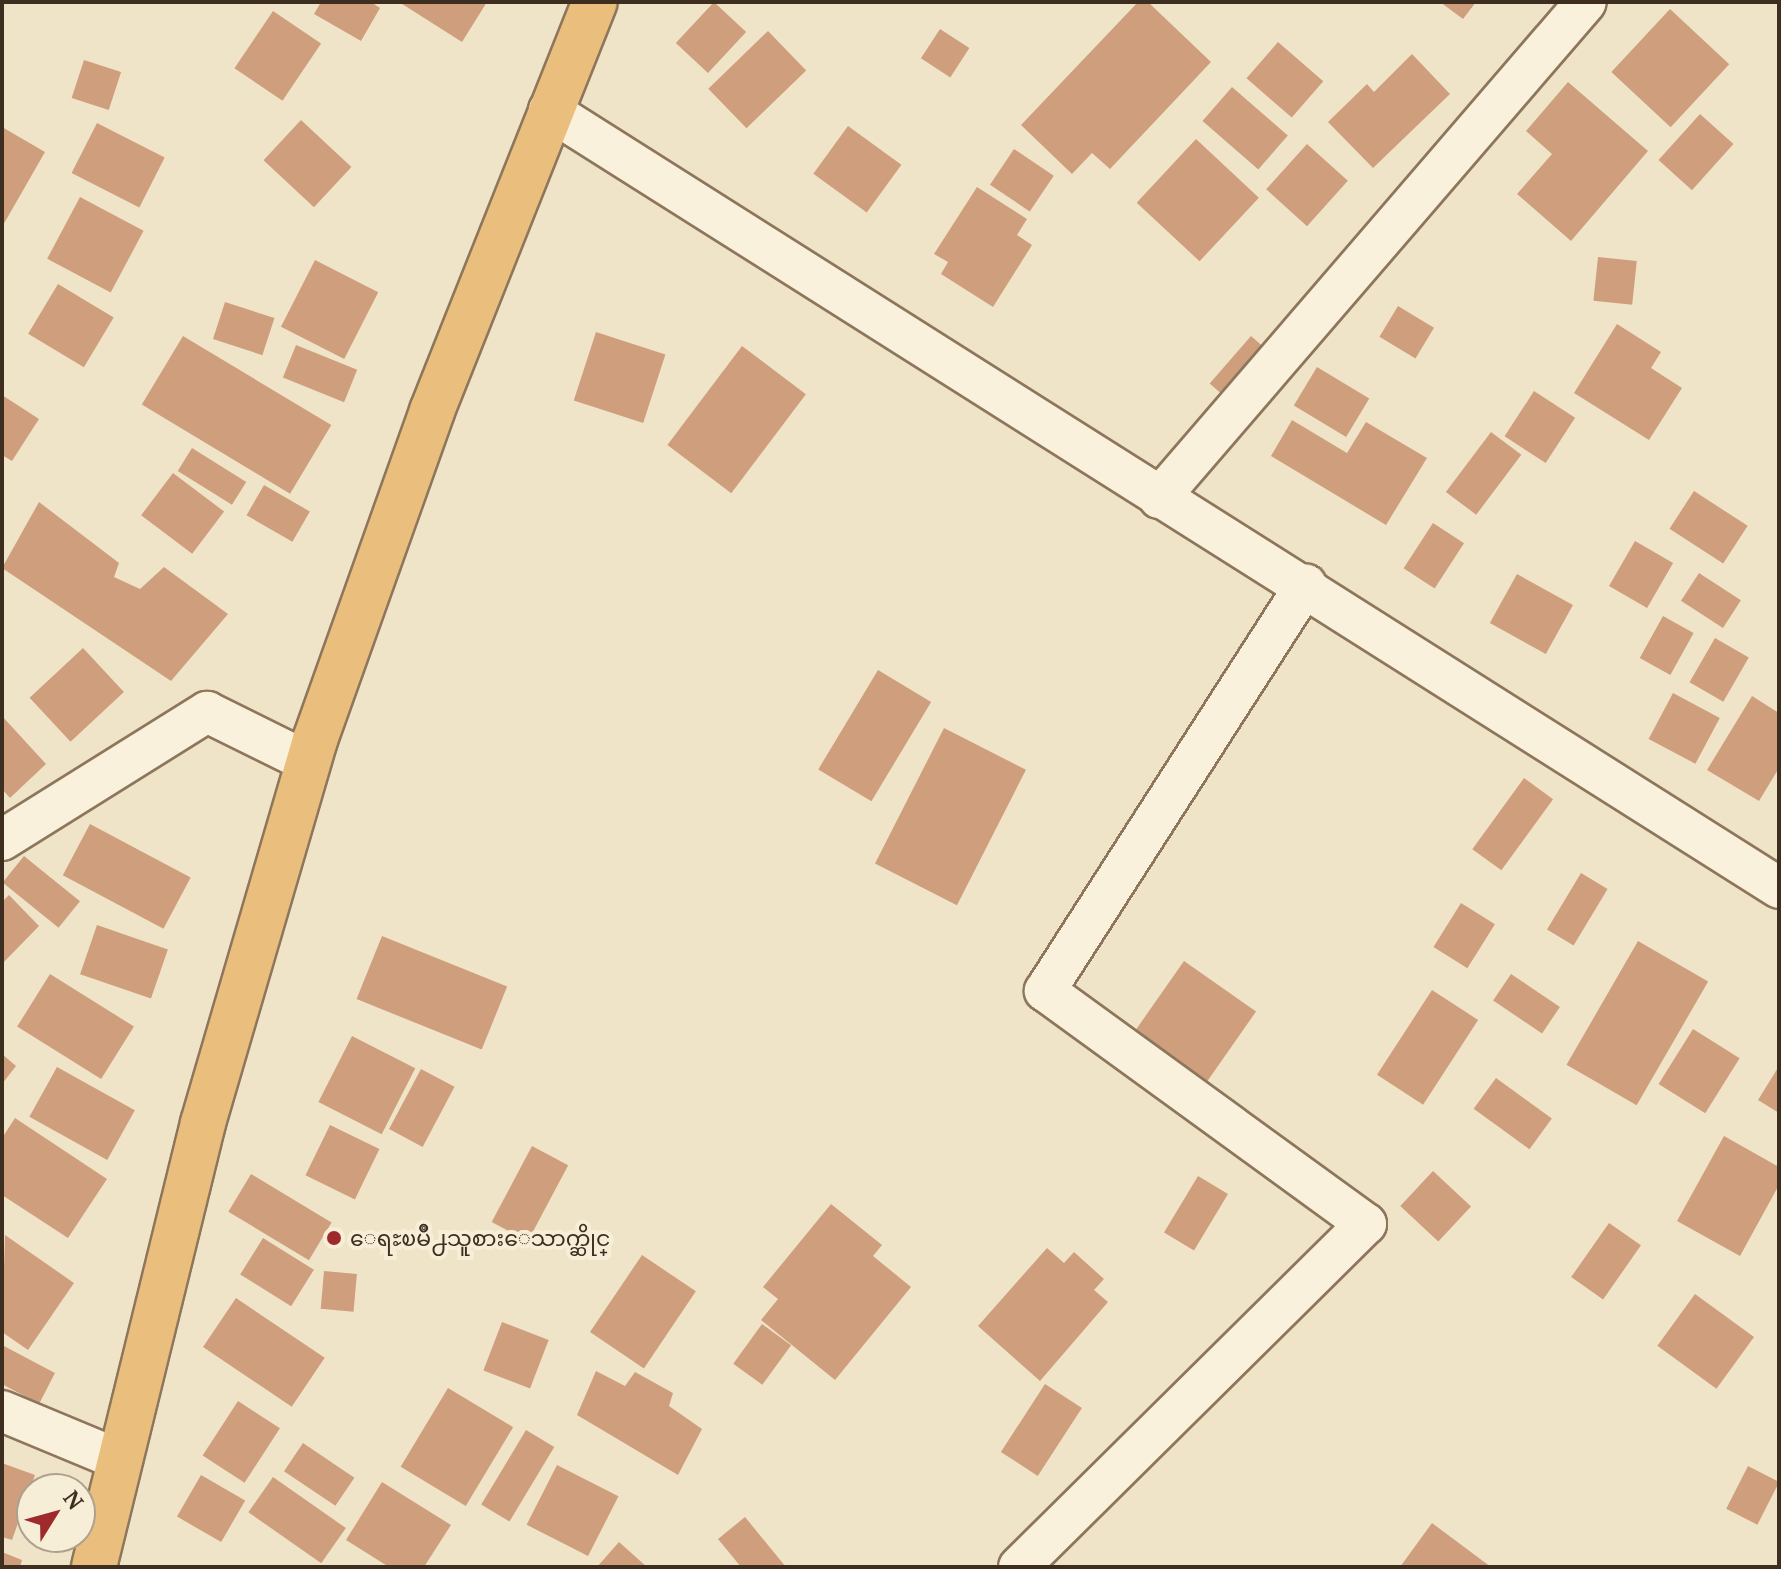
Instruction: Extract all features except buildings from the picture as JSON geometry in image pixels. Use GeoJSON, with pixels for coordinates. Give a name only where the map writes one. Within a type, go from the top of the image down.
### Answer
{"type":"FeatureCollection","features":[{"type":"Feature","properties":{"kind":"highway"},"geometry":{"type":"LineString","coordinates":[[94,1567],[203,1123],[308,762],[432,411],[549,110],[595,2]]}},
{"type":"Feature","properties":{"kind":"street"},"geometry":{"type":"LineString","coordinates":[[1159,498],[1586,2]]}},
{"type":"Feature","properties":{"kind":"street"},"geometry":{"type":"LineString","coordinates":[[549,110],[1159,498],[1306,584],[1779,888]]}},
{"type":"Feature","properties":{"kind":"street"},"geometry":{"type":"LineString","coordinates":[[1019,1567],[1366,1224],[1045,991],[1306,584]]}},
{"type":"Feature","properties":{"kind":"street"},"geometry":{"type":"LineString","coordinates":[[2,840],[207,712],[308,762]]}},
{"type":"Feature","properties":{"kind":"street"},"geometry":{"type":"LineString","coordinates":[[2,1411],[120,1460]]}},
{"type":"Feature","properties":{"kind":"place","name":"ေရႊၿမိဳ႕သူစားေသာက္ဆိုင္"},"geometry":{"type":"Point","coordinates":[334,1238]}}]}
